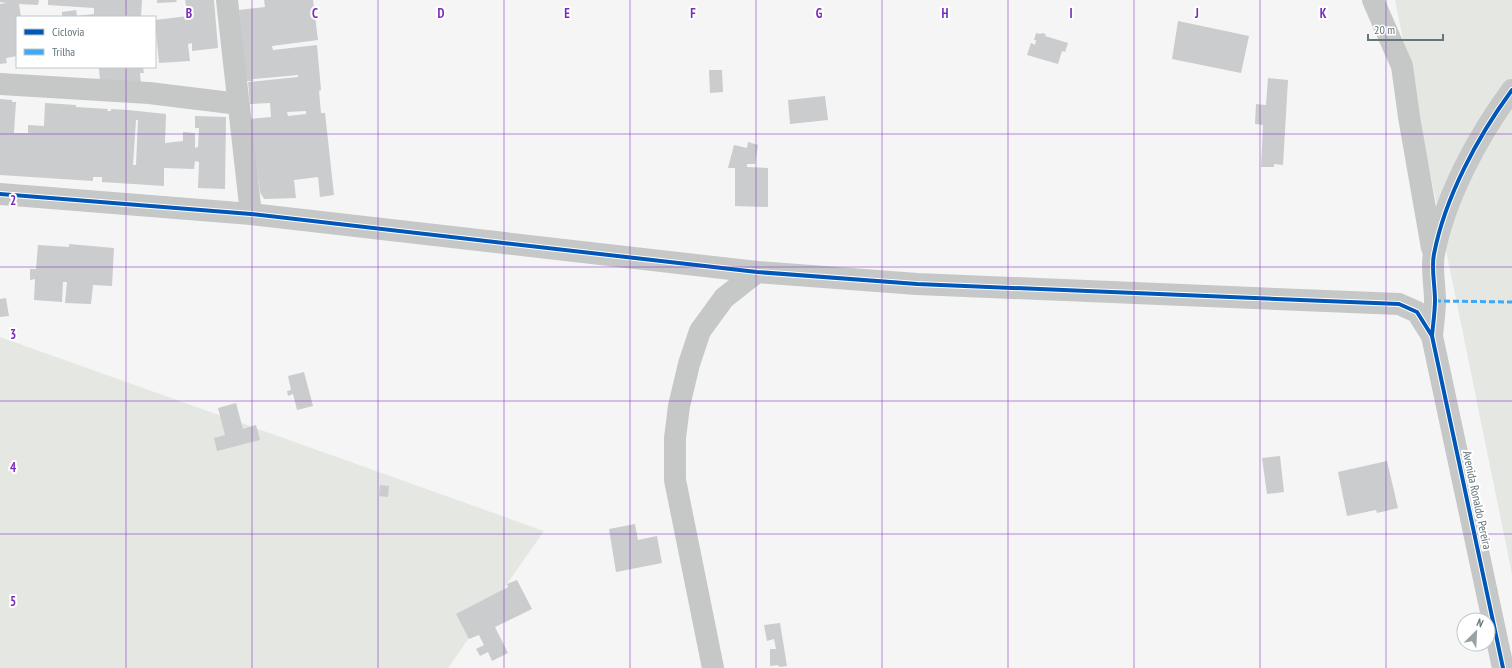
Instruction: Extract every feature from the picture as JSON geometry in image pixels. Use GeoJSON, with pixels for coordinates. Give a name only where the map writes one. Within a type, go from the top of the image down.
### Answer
{"type":"FeatureCollection","features":[{"type":"Feature","properties":{"kind":"street"},"geometry":{"type":"LineString","coordinates":[[227,0],[251,214]]}},
{"type":"Feature","properties":{"kind":"street"},"geometry":{"type":"LineString","coordinates":[[1373,0],[1402,66],[1409,117],[1434,255],[1435,301],[1432,336]]}},
{"type":"Feature","properties":{"kind":"street"},"geometry":{"type":"LineString","coordinates":[[0,84],[149,92],[239,104]]}},
{"type":"Feature","properties":{"kind":"street"},"geometry":{"type":"LineString","coordinates":[[1434,255],[1449,203],[1459,181],[1494,114],[1512,90]]}},
{"type":"Feature","properties":{"kind":"street"},"geometry":{"type":"LineString","coordinates":[[0,194],[251,214],[757,272],[917,284],[1400,304],[1417,312],[1432,336]]}},
{"type":"Feature","properties":{"kind":"street"},"geometry":{"type":"LineString","coordinates":[[713,668],[675,480],[675,438],[679,406],[689,364],[700,331],[724,298],[757,272]]}},
{"type":"Feature","properties":{"kind":"street","name":"Avenida Ronaldo Pereira"},"geometry":{"type":"LineString","coordinates":[[1432,336],[1503,668]]}},
{"type":"Feature","properties":{"kind":"shaded area"},"geometry":{"type":"Polygon","coordinates":[[[1395,0],[1512,0],[1512,574],[1395,0]]]}},
{"type":"Feature","properties":{"kind":"shaded area"},"geometry":{"type":"Polygon","coordinates":[[[0,337],[544,531],[448,668],[0,668],[0,337]]]}},
{"type":"Feature","properties":{"kind":"building"},"geometry":{"type":"Polygon","coordinates":[[[0,0],[39,0],[38,5],[19,4],[21,16],[16,16],[16,56],[6,58],[7,63],[0,64],[0,4],[6,3],[0,2],[0,0]]]}},
{"type":"Feature","properties":{"kind":"building"},"geometry":{"type":"Polygon","coordinates":[[[48,0],[142,0],[141,16],[77,16],[94,14],[94,8],[48,5],[48,0]]]}},
{"type":"Feature","properties":{"kind":"building"},"geometry":{"type":"Polygon","coordinates":[[[157,0],[176,0],[177,2],[157,3],[157,0]]]}},
{"type":"Feature","properties":{"kind":"building"},"geometry":{"type":"Polygon","coordinates":[[[185,0],[214,0],[218,48],[192,51],[192,43],[188,44],[190,61],[159,63],[156,20],[188,16],[185,0]]]}},
{"type":"Feature","properties":{"kind":"building"},"geometry":{"type":"Polygon","coordinates":[[[264,0],[313,0],[318,40],[272,46],[273,50],[317,45],[321,90],[319,91],[321,113],[325,113],[334,195],[320,197],[318,177],[294,180],[296,198],[264,199],[260,192],[250,119],[271,117],[270,103],[250,104],[248,82],[298,77],[298,75],[246,81],[239,10],[265,7],[264,0]],[[306,111],[287,112],[288,116],[306,114],[306,111]]]}},
{"type":"Feature","properties":{"kind":"building"},"geometry":{"type":"Polygon","coordinates":[[[76,10],[77,16],[62,16],[62,12],[76,10]]]}},
{"type":"Feature","properties":{"kind":"building"},"geometry":{"type":"Polygon","coordinates":[[[1178,21],[1249,36],[1241,73],[1172,59],[1178,21]]]}},
{"type":"Feature","properties":{"kind":"building"},"geometry":{"type":"Polygon","coordinates":[[[1036,33],[1046,34],[1045,36],[1068,43],[1065,52],[1062,51],[1058,64],[1027,55],[1031,43],[1035,45],[1036,40],[1034,40],[1036,33]]]}},
{"type":"Feature","properties":{"kind":"building"},"geometry":{"type":"Polygon","coordinates":[[[99,68],[143,68],[144,73],[140,73],[141,84],[100,82],[99,68]]]}},
{"type":"Feature","properties":{"kind":"building"},"geometry":{"type":"Polygon","coordinates":[[[709,70],[722,70],[723,92],[710,93],[709,70]]]}},
{"type":"Feature","properties":{"kind":"building"},"geometry":{"type":"Polygon","coordinates":[[[1268,78],[1288,80],[1283,165],[1274,164],[1274,167],[1261,167],[1263,125],[1255,124],[1256,104],[1266,105],[1268,78]]]}},
{"type":"Feature","properties":{"kind":"building"},"geometry":{"type":"Polygon","coordinates":[[[825,96],[828,120],[790,124],[788,100],[825,96]]]}},
{"type":"Feature","properties":{"kind":"building"},"geometry":{"type":"Polygon","coordinates":[[[0,99],[12,100],[12,102],[16,102],[14,133],[28,133],[28,125],[44,126],[45,103],[76,105],[76,107],[108,109],[107,111],[111,111],[111,109],[166,114],[165,143],[183,141],[183,132],[195,133],[195,148],[198,147],[199,128],[195,128],[195,116],[226,117],[225,189],[198,188],[199,162],[195,161],[194,169],[164,168],[164,186],[102,182],[102,177],[93,177],[93,181],[0,175],[0,99]],[[136,120],[133,165],[136,165],[138,120],[136,120]]]}},
{"type":"Feature","properties":{"kind":"building"},"geometry":{"type":"Polygon","coordinates":[[[748,142],[758,145],[755,164],[747,164],[747,167],[768,168],[768,207],[735,206],[735,168],[728,168],[734,145],[747,148],[748,142]]]}},
{"type":"Feature","properties":{"kind":"building"},"geometry":{"type":"Polygon","coordinates":[[[69,244],[114,248],[112,286],[93,285],[91,304],[65,303],[67,282],[63,282],[62,302],[34,300],[35,279],[30,280],[30,269],[36,269],[38,245],[69,247],[69,244]]]}},
{"type":"Feature","properties":{"kind":"building"},"geometry":{"type":"Polygon","coordinates":[[[6,298],[9,316],[0,317],[0,299],[6,298]]]}},
{"type":"Feature","properties":{"kind":"building"},"geometry":{"type":"Polygon","coordinates":[[[304,372],[313,406],[297,410],[293,394],[288,396],[287,391],[291,390],[288,376],[304,372]]]}},
{"type":"Feature","properties":{"kind":"building"},"geometry":{"type":"Polygon","coordinates":[[[236,403],[243,429],[256,425],[260,440],[217,451],[214,438],[225,435],[218,408],[236,403]]]}},
{"type":"Feature","properties":{"kind":"building"},"geometry":{"type":"Polygon","coordinates":[[[1280,456],[1284,492],[1267,494],[1262,458],[1280,456]]]}},
{"type":"Feature","properties":{"kind":"building"},"geometry":{"type":"Polygon","coordinates":[[[1387,461],[1398,508],[1377,513],[1376,510],[1347,516],[1338,472],[1387,461]]]}},
{"type":"Feature","properties":{"kind":"building"},"geometry":{"type":"Polygon","coordinates":[[[380,485],[389,486],[388,497],[379,496],[380,485]]]}},
{"type":"Feature","properties":{"kind":"building"},"geometry":{"type":"Polygon","coordinates":[[[635,524],[638,540],[657,536],[662,563],[616,572],[609,529],[635,524]]]}},
{"type":"Feature","properties":{"kind":"building"},"geometry":{"type":"Polygon","coordinates":[[[517,580],[532,609],[495,627],[508,653],[492,661],[488,652],[480,656],[476,649],[484,645],[479,635],[469,639],[456,614],[508,587],[507,584],[517,580]]]}},
{"type":"Feature","properties":{"kind":"building"},"geometry":{"type":"Polygon","coordinates":[[[780,623],[787,666],[770,666],[770,649],[776,649],[774,639],[767,641],[764,625],[780,623]]]}},
{"type":"Feature","properties":{"kind":"marked path"},"geometry":{"type":"LineString","coordinates":[[1435,301],[1512,302]]}},
{"type":"Feature","properties":{"kind":"cycle path"},"geometry":{"type":"LineString","coordinates":[[1503,668],[1432,336],[1435,300],[1433,265],[1439,232],[1464,168],[1487,127],[1512,90]]}},
{"type":"Feature","properties":{"kind":"cycle path"},"geometry":{"type":"LineString","coordinates":[[0,194],[251,214],[757,272],[917,284],[1399,304],[1417,312],[1432,336]]}}]}
